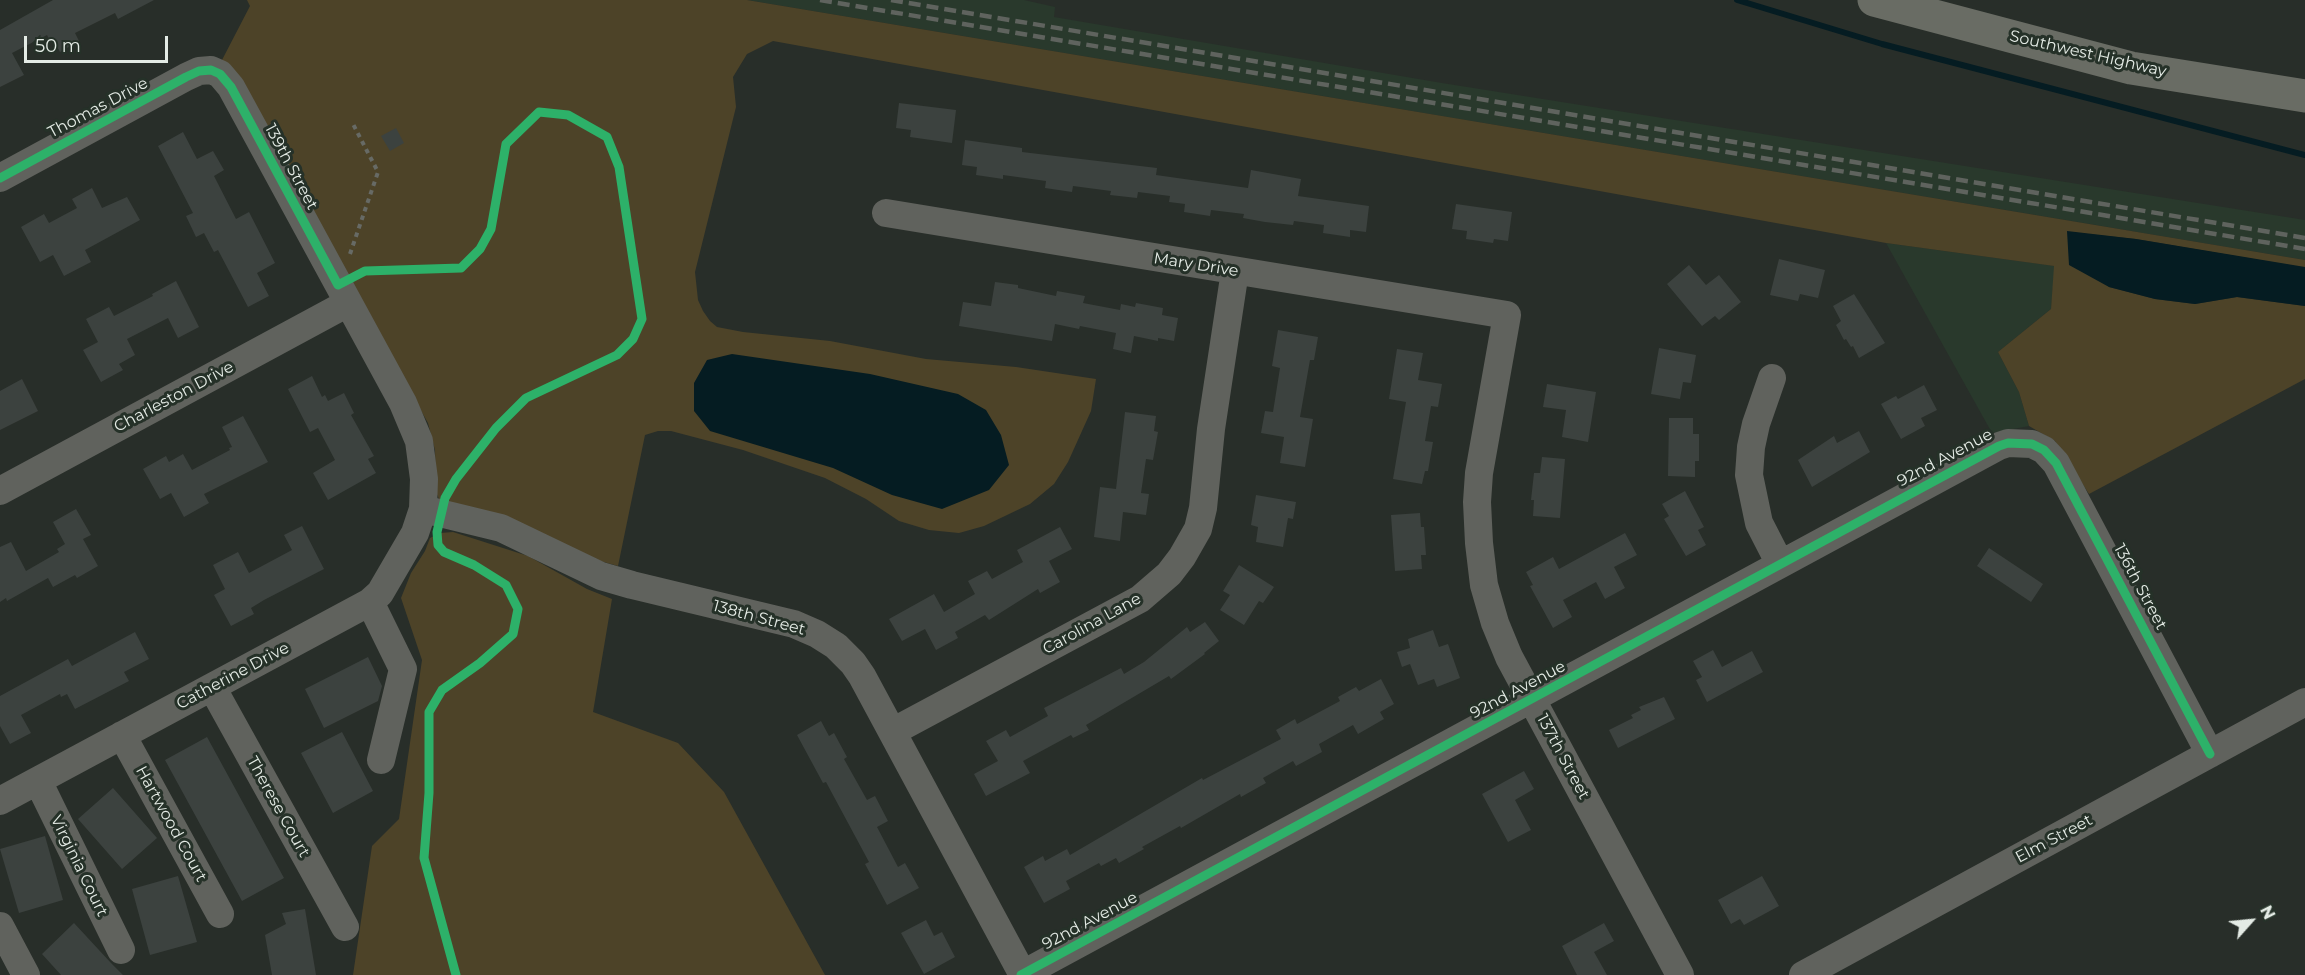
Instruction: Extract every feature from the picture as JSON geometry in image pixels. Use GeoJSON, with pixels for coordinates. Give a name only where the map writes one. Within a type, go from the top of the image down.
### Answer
{"type":"FeatureCollection","features":[{"type":"Feature","properties":{"kind":"main road","name":"Southwest Highway"},"geometry":{"type":"LineString","coordinates":[[1874,0],[2131,68],[2305,96]]}},
{"type":"Feature","properties":{"kind":"street","name":"Thomas Drive"},"geometry":{"type":"LineString","coordinates":[[0,178],[186,78],[211,70]]}},
{"type":"Feature","properties":{"kind":"street","name":"139th Street"},"geometry":{"type":"LineString","coordinates":[[211,70],[220,74],[231,87],[403,403],[419,441],[424,479],[423,509]]}},
{"type":"Feature","properties":{"kind":"street","name":"Mary Drive"},"geometry":{"type":"LineString","coordinates":[[886,213],[1507,315]]}},
{"type":"Feature","properties":{"kind":"street","name":"Carolina Lane"},"geometry":{"type":"LineString","coordinates":[[892,732],[1140,599],[1169,574],[1182,557],[1198,529],[1203,508],[1211,429],[1235,271]]}},
{"type":"Feature","properties":{"kind":"street","name":"Charleston Drive"},"geometry":{"type":"LineString","coordinates":[[0,491],[348,303]]}},
{"type":"Feature","properties":{"kind":"street","name":"137th Street"},"geometry":{"type":"LineString","coordinates":[[1507,315],[1479,473],[1477,502],[1484,585],[1495,623],[1509,657],[1680,975]]}},
{"type":"Feature","properties":{"kind":"street"},"geometry":{"type":"LineString","coordinates":[[1772,378],[1753,435],[1749,475],[1759,523],[1780,564]]}},
{"type":"Feature","properties":{"kind":"street","name":"92nd Avenue"},"geometry":{"type":"LineString","coordinates":[[1022,975],[1999,446],[2008,443],[2032,444]]}},
{"type":"Feature","properties":{"kind":"street","name":"136th Street"},"geometry":{"type":"LineString","coordinates":[[2032,444],[2044,450],[2065,477],[2210,754]]}},
{"type":"Feature","properties":{"kind":"street","name":"138th Street"},"geometry":{"type":"LineString","coordinates":[[423,509],[501,528],[601,576],[794,624],[836,646],[854,663],[1022,975]]}},
{"type":"Feature","properties":{"kind":"street","name":"Catherine Drive"},"geometry":{"type":"LineString","coordinates":[[0,801],[370,602],[380,593],[415,533],[423,509]]}},
{"type":"Feature","properties":{"kind":"street"},"geometry":{"type":"LineString","coordinates":[[370,602],[403,669],[381,760]]}},
{"type":"Feature","properties":{"kind":"street","name":"Therese Court"},"geometry":{"type":"LineString","coordinates":[[212,687],[345,927]]}},
{"type":"Feature","properties":{"kind":"street","name":"Elm Street"},"geometry":{"type":"LineString","coordinates":[[1803,975],[2305,702]]}},
{"type":"Feature","properties":{"kind":"street","name":"Hartwood Court"},"geometry":{"type":"LineString","coordinates":[[122,735],[220,914]]}},
{"type":"Feature","properties":{"kind":"street","name":"Virginia Court"},"geometry":{"type":"LineString","coordinates":[[38,781],[121,950]]}},
{"type":"Feature","properties":{"kind":"street"},"geometry":{"type":"LineString","coordinates":[[0,926],[26,975]]}},
{"type":"Feature","properties":{"kind":"path"},"geometry":{"type":"LineString","coordinates":[[350,254],[378,172],[353,124]]}},
{"type":"Feature","properties":{"kind":"shaded area"},"geometry":{"type":"Polygon","coordinates":[[[247,0],[747,0],[2305,260],[2305,267],[2300,267],[2136,239],[2068,232],[2109,287],[2155,299],[2195,304],[2237,297],[2305,306],[2305,379],[2089,494],[2055,441],[2029,426],[2019,392],[1998,352],[2051,309],[2054,266],[1886,243],[773,41],[747,54],[733,77],[736,107],[695,272],[698,300],[710,321],[717,327],[743,332],[830,341],[926,359],[1016,367],[1096,379],[1091,411],[1068,462],[1054,484],[1030,504],[984,526],[959,533],[929,530],[899,521],[866,499],[825,478],[743,450],[671,431],[658,431],[645,435],[618,566],[593,559],[439,499],[436,492],[435,450],[428,423],[222,60],[250,6],[247,0]]]}},
{"type":"Feature","properties":{"kind":"shaded area"},"geometry":{"type":"Polygon","coordinates":[[[747,0],[1024,0],[1055,7],[1054,17],[1442,83],[2305,220],[2305,260],[747,0]]]}},
{"type":"Feature","properties":{"kind":"shaded area"},"geometry":{"type":"Polygon","coordinates":[[[1886,243],[2055,266],[2051,309],[1998,352],[2019,392],[2029,426],[1992,433],[1886,243]]]}},
{"type":"Feature","properties":{"kind":"shaded area"},"geometry":{"type":"Polygon","coordinates":[[[453,532],[528,556],[587,589],[612,599],[593,712],[678,743],[724,792],[825,975],[353,975],[372,846],[399,819],[422,660],[401,598],[411,573],[425,551],[430,538],[440,533],[453,532]]]}},
{"type":"Feature","properties":{"kind":"water"},"geometry":{"type":"Polygon","coordinates":[[[2067,231],[2136,239],[2305,267],[2305,306],[2237,297],[2195,304],[2155,299],[2109,287],[2069,265],[2067,231]]]}},
{"type":"Feature","properties":{"kind":"water"},"geometry":{"type":"Polygon","coordinates":[[[732,354],[870,374],[958,394],[986,410],[1001,435],[1009,465],[989,490],[942,509],[892,495],[833,468],[710,431],[694,411],[694,383],[707,360],[732,354]]]}},
{"type":"Feature","properties":{"kind":"building"},"geometry":{"type":"Polygon","coordinates":[[[53,0],[154,0],[118,19],[115,13],[75,33],[79,41],[60,52],[52,37],[49,39],[47,35],[12,53],[24,75],[0,87],[0,30],[53,0]]]}},
{"type":"Feature","properties":{"kind":"building"},"geometry":{"type":"Polygon","coordinates":[[[899,103],[956,110],[952,143],[910,137],[911,130],[896,128],[899,103]]]}},
{"type":"Feature","properties":{"kind":"building"},"geometry":{"type":"Polygon","coordinates":[[[396,128],[404,143],[390,151],[381,136],[396,128]]]}},
{"type":"Feature","properties":{"kind":"building"},"geometry":{"type":"Polygon","coordinates":[[[183,132],[197,159],[213,151],[224,170],[214,176],[236,219],[249,212],[275,263],[257,273],[269,296],[248,307],[218,250],[214,252],[204,233],[196,237],[186,216],[193,213],[158,146],[183,132]]]}},
{"type":"Feature","properties":{"kind":"building"},"geometry":{"type":"Polygon","coordinates":[[[965,140],[1022,148],[1022,152],[1157,168],[1156,175],[1248,188],[1251,170],[1301,179],[1298,196],[1369,206],[1366,232],[1350,230],[1350,237],[1323,233],[1324,225],[1294,221],[1293,225],[1265,222],[1243,218],[1244,214],[1211,210],[1210,216],[1184,212],[1185,204],[1169,202],[1170,196],[1138,192],[1137,198],[1110,195],[1111,191],[1073,186],[1072,192],[1045,188],[1046,181],[1003,175],[1003,179],[976,175],[977,167],[962,165],[965,140]]]}},
{"type":"Feature","properties":{"kind":"building"},"geometry":{"type":"Polygon","coordinates":[[[92,188],[102,208],[127,197],[140,220],[85,250],[91,262],[64,276],[53,255],[40,262],[21,227],[44,214],[49,223],[77,208],[72,199],[92,188]]]}},
{"type":"Feature","properties":{"kind":"building"},"geometry":{"type":"Polygon","coordinates":[[[1456,204],[1512,212],[1508,241],[1494,239],[1493,243],[1466,239],[1467,231],[1452,229],[1456,204]]]}},
{"type":"Feature","properties":{"kind":"building"},"geometry":{"type":"Polygon","coordinates":[[[1779,259],[1825,270],[1818,298],[1800,294],[1798,301],[1770,295],[1779,259]]]}},
{"type":"Feature","properties":{"kind":"building"},"geometry":{"type":"Polygon","coordinates":[[[1689,265],[1706,285],[1719,275],[1741,302],[1719,320],[1715,316],[1702,326],[1667,284],[1689,265]]]}},
{"type":"Feature","properties":{"kind":"building"},"geometry":{"type":"Polygon","coordinates":[[[176,281],[199,327],[178,338],[168,318],[127,339],[135,355],[119,364],[123,370],[101,382],[83,350],[98,342],[86,319],[109,307],[114,316],[176,281]]]}},
{"type":"Feature","properties":{"kind":"building"},"geometry":{"type":"Polygon","coordinates":[[[995,282],[1018,285],[1018,288],[1056,296],[1057,291],[1085,296],[1083,303],[1120,310],[1121,304],[1135,307],[1136,303],[1163,308],[1162,315],[1178,318],[1174,341],[1158,338],[1158,341],[1134,336],[1131,353],[1113,349],[1116,333],[1080,326],[1079,329],[1055,324],[1052,341],[959,326],[963,302],[991,306],[995,282]]]}},
{"type":"Feature","properties":{"kind":"building"},"geometry":{"type":"Polygon","coordinates":[[[1854,294],[1885,343],[1859,358],[1853,346],[1851,347],[1846,339],[1844,340],[1836,325],[1841,321],[1833,306],[1854,294]]]}},
{"type":"Feature","properties":{"kind":"building"},"geometry":{"type":"Polygon","coordinates":[[[1278,330],[1318,337],[1314,360],[1310,360],[1300,417],[1313,419],[1305,467],[1280,463],[1284,437],[1261,433],[1265,411],[1273,412],[1280,368],[1272,366],[1278,330]]]}},
{"type":"Feature","properties":{"kind":"building"},"geometry":{"type":"Polygon","coordinates":[[[1659,348],[1696,355],[1691,383],[1683,382],[1680,399],[1651,394],[1659,348]]]}},
{"type":"Feature","properties":{"kind":"building"},"geometry":{"type":"Polygon","coordinates":[[[1397,349],[1423,353],[1418,380],[1442,384],[1438,407],[1431,406],[1425,441],[1433,442],[1428,471],[1425,471],[1422,484],[1393,479],[1406,402],[1389,399],[1397,349]]]}},
{"type":"Feature","properties":{"kind":"building"},"geometry":{"type":"Polygon","coordinates":[[[312,376],[322,397],[325,395],[328,401],[344,393],[354,413],[351,415],[374,456],[368,459],[376,473],[328,500],[313,473],[335,460],[318,428],[310,432],[288,389],[312,376]]]}},
{"type":"Feature","properties":{"kind":"building"},"geometry":{"type":"Polygon","coordinates":[[[22,379],[38,411],[0,430],[0,391],[22,379]]]}},
{"type":"Feature","properties":{"kind":"building"},"geometry":{"type":"Polygon","coordinates":[[[1547,384],[1596,392],[1588,442],[1562,437],[1566,410],[1543,407],[1547,384]]]}},
{"type":"Feature","properties":{"kind":"building"},"geometry":{"type":"Polygon","coordinates":[[[1924,385],[1937,410],[1921,418],[1925,426],[1901,439],[1881,404],[1896,396],[1898,399],[1924,385]]]}},
{"type":"Feature","properties":{"kind":"building"},"geometry":{"type":"Polygon","coordinates":[[[1125,412],[1156,416],[1154,431],[1158,432],[1153,460],[1146,459],[1141,493],[1149,494],[1146,515],[1123,512],[1120,541],[1094,537],[1100,487],[1116,489],[1125,412]]]}},
{"type":"Feature","properties":{"kind":"building"},"geometry":{"type":"Polygon","coordinates":[[[243,416],[268,462],[204,494],[209,503],[184,517],[171,493],[160,499],[143,469],[166,456],[169,462],[183,454],[192,470],[230,450],[229,448],[232,447],[222,427],[243,416]]]}},
{"type":"Feature","properties":{"kind":"building"},"geometry":{"type":"Polygon","coordinates":[[[1669,418],[1693,418],[1693,434],[1699,434],[1699,461],[1695,461],[1695,477],[1668,476],[1669,418]]]}},
{"type":"Feature","properties":{"kind":"building"},"geometry":{"type":"Polygon","coordinates":[[[1859,431],[1870,452],[1812,487],[1798,460],[1834,436],[1837,443],[1859,431]]]}},
{"type":"Feature","properties":{"kind":"building"},"geometry":{"type":"Polygon","coordinates":[[[1542,457],[1565,459],[1560,518],[1533,516],[1534,500],[1531,500],[1534,473],[1540,473],[1542,457]]]}},
{"type":"Feature","properties":{"kind":"building"},"geometry":{"type":"Polygon","coordinates":[[[1685,491],[1704,527],[1698,530],[1706,545],[1686,556],[1664,519],[1669,516],[1662,504],[1685,491]]]}},
{"type":"Feature","properties":{"kind":"building"},"geometry":{"type":"Polygon","coordinates":[[[1256,495],[1296,502],[1293,519],[1288,518],[1283,547],[1256,542],[1258,527],[1251,525],[1256,495]]]}},
{"type":"Feature","properties":{"kind":"building"},"geometry":{"type":"Polygon","coordinates":[[[76,509],[91,535],[83,539],[98,566],[77,578],[75,575],[53,587],[48,578],[7,601],[6,598],[0,602],[0,547],[11,542],[26,571],[59,552],[57,549],[65,544],[53,522],[76,509]]]}},
{"type":"Feature","properties":{"kind":"building"},"geometry":{"type":"Polygon","coordinates":[[[1420,513],[1421,527],[1424,527],[1426,555],[1421,555],[1422,569],[1395,571],[1391,515],[1420,513]]]}},
{"type":"Feature","properties":{"kind":"building"},"geometry":{"type":"Polygon","coordinates":[[[302,526],[324,569],[264,600],[251,608],[254,614],[231,626],[214,595],[225,589],[213,565],[238,552],[249,573],[292,550],[284,535],[302,526]]]}},
{"type":"Feature","properties":{"kind":"building"},"geometry":{"type":"Polygon","coordinates":[[[1060,527],[1072,549],[1049,561],[1060,582],[1040,593],[1038,589],[989,620],[985,615],[955,632],[958,638],[936,650],[925,629],[902,641],[889,619],[934,594],[944,612],[975,594],[968,581],[987,571],[992,579],[1023,562],[1017,550],[1060,527]]]}},
{"type":"Feature","properties":{"kind":"building"},"geometry":{"type":"Polygon","coordinates":[[[1625,533],[1637,555],[1614,567],[1625,588],[1605,599],[1596,582],[1563,600],[1572,617],[1553,628],[1530,586],[1533,585],[1526,572],[1553,557],[1559,569],[1625,533]]]}},
{"type":"Feature","properties":{"kind":"building"},"geometry":{"type":"Polygon","coordinates":[[[1989,548],[2043,584],[2031,602],[1977,566],[1989,548]]]}},
{"type":"Feature","properties":{"kind":"building"},"geometry":{"type":"Polygon","coordinates":[[[1239,565],[1274,587],[1263,603],[1259,601],[1244,625],[1220,610],[1230,595],[1223,591],[1239,565]]]}},
{"type":"Feature","properties":{"kind":"building"},"geometry":{"type":"Polygon","coordinates":[[[1205,622],[1219,641],[1205,654],[1171,679],[1169,676],[1086,725],[1089,730],[1073,738],[1071,735],[1023,761],[1030,773],[986,796],[974,774],[998,761],[986,741],[1006,730],[1010,737],[1048,716],[1044,708],[1121,668],[1124,674],[1144,662],[1187,627],[1190,632],[1205,622]]]}},
{"type":"Feature","properties":{"kind":"building"},"geometry":{"type":"Polygon","coordinates":[[[1433,630],[1439,647],[1448,644],[1460,678],[1437,687],[1434,679],[1418,685],[1410,664],[1402,667],[1397,652],[1410,648],[1408,639],[1433,630]]]}},
{"type":"Feature","properties":{"kind":"building"},"geometry":{"type":"Polygon","coordinates":[[[135,632],[149,659],[124,672],[129,681],[75,709],[67,694],[61,697],[60,694],[21,715],[31,733],[10,744],[0,726],[0,696],[68,659],[72,666],[135,632]]]}},
{"type":"Feature","properties":{"kind":"building"},"geometry":{"type":"Polygon","coordinates":[[[1713,650],[1722,667],[1752,651],[1763,672],[1707,702],[1696,680],[1702,677],[1693,661],[1713,650]]]}},
{"type":"Feature","properties":{"kind":"building"},"geometry":{"type":"Polygon","coordinates":[[[368,657],[382,686],[378,701],[324,728],[305,689],[368,657]]]}},
{"type":"Feature","properties":{"kind":"building"},"geometry":{"type":"Polygon","coordinates":[[[1381,679],[1394,704],[1380,712],[1384,719],[1358,734],[1353,725],[1319,744],[1322,752],[1296,766],[1293,761],[1263,778],[1266,783],[1241,797],[1240,794],[1181,828],[1180,826],[1119,863],[1116,858],[1101,866],[1099,863],[1066,881],[1070,889],[1044,903],[1024,867],[1043,856],[1045,861],[1067,849],[1070,855],[1202,778],[1203,780],[1281,739],[1276,730],[1295,719],[1297,724],[1340,701],[1338,697],[1356,687],[1359,691],[1381,679]]]}},
{"type":"Feature","properties":{"kind":"building"},"geometry":{"type":"Polygon","coordinates":[[[1664,697],[1675,719],[1618,748],[1609,730],[1633,718],[1631,715],[1641,710],[1639,707],[1664,697]]]}},
{"type":"Feature","properties":{"kind":"building"},"geometry":{"type":"Polygon","coordinates":[[[821,721],[829,736],[834,733],[847,757],[844,759],[867,800],[875,796],[888,821],[877,827],[898,867],[905,863],[919,888],[887,905],[865,864],[869,862],[826,782],[823,783],[797,735],[821,721]]]}},
{"type":"Feature","properties":{"kind":"building"},"geometry":{"type":"Polygon","coordinates":[[[342,732],[373,791],[333,813],[301,753],[342,732]]]}},
{"type":"Feature","properties":{"kind":"building"},"geometry":{"type":"Polygon","coordinates":[[[207,737],[284,878],[242,901],[165,760],[207,737]]]}},
{"type":"Feature","properties":{"kind":"building"},"geometry":{"type":"Polygon","coordinates":[[[1524,771],[1534,789],[1515,800],[1531,830],[1508,842],[1482,794],[1524,771]]]}},
{"type":"Feature","properties":{"kind":"building"},"geometry":{"type":"Polygon","coordinates":[[[113,788],[157,838],[122,869],[78,819],[113,788]]]}},
{"type":"Feature","properties":{"kind":"building"},"geometry":{"type":"Polygon","coordinates":[[[45,836],[63,900],[19,913],[0,849],[45,836]]]}},
{"type":"Feature","properties":{"kind":"building"},"geometry":{"type":"Polygon","coordinates":[[[178,876],[197,942],[150,955],[132,889],[178,876]]]}},
{"type":"Feature","properties":{"kind":"building"},"geometry":{"type":"Polygon","coordinates":[[[1762,876],[1779,906],[1744,925],[1740,919],[1731,924],[1718,900],[1762,876]]]}},
{"type":"Feature","properties":{"kind":"building"},"geometry":{"type":"Polygon","coordinates":[[[305,909],[316,975],[272,975],[265,935],[286,924],[282,913],[305,909]]]}},
{"type":"Feature","properties":{"kind":"building"},"geometry":{"type":"Polygon","coordinates":[[[926,920],[934,936],[942,932],[955,957],[924,974],[901,933],[926,920]]]}},
{"type":"Feature","properties":{"kind":"building"},"geometry":{"type":"Polygon","coordinates":[[[74,923],[123,975],[61,975],[42,954],[74,923]]]}},
{"type":"Feature","properties":{"kind":"building"},"geometry":{"type":"Polygon","coordinates":[[[1604,923],[1614,941],[1594,952],[1607,975],[1577,975],[1562,946],[1604,923]]]}},
{"type":"Feature","properties":{"kind":"waterway"},"geometry":{"type":"LineString","coordinates":[[1737,0],[1882,44],[2305,155]]}},
{"type":"Feature","properties":{"kind":"railway"},"geometry":{"type":"LineString","coordinates":[[820,0],[2305,249]]}},
{"type":"Feature","properties":{"kind":"railway"},"geometry":{"type":"LineString","coordinates":[[891,0],[2305,238]]}},
{"type":"Feature","properties":{"kind":"cycle path"},"geometry":{"type":"LineString","coordinates":[[0,178],[186,77],[199,71],[211,70],[220,74],[231,87],[338,285],[365,271],[461,268],[480,249],[491,229],[506,144],[539,112],[568,115],[607,137],[619,167],[642,319],[633,339],[617,355],[526,398],[496,428],[456,479],[445,498],[437,532],[438,545],[444,552],[474,565],[506,585],[518,609],[513,634],[480,663],[442,690],[429,712],[429,793],[424,858],[456,975]]}},
{"type":"Feature","properties":{"kind":"cycle path"},"geometry":{"type":"LineString","coordinates":[[1021,975],[2008,443],[2032,444],[2044,450],[2056,463],[2210,754]]}}]}
